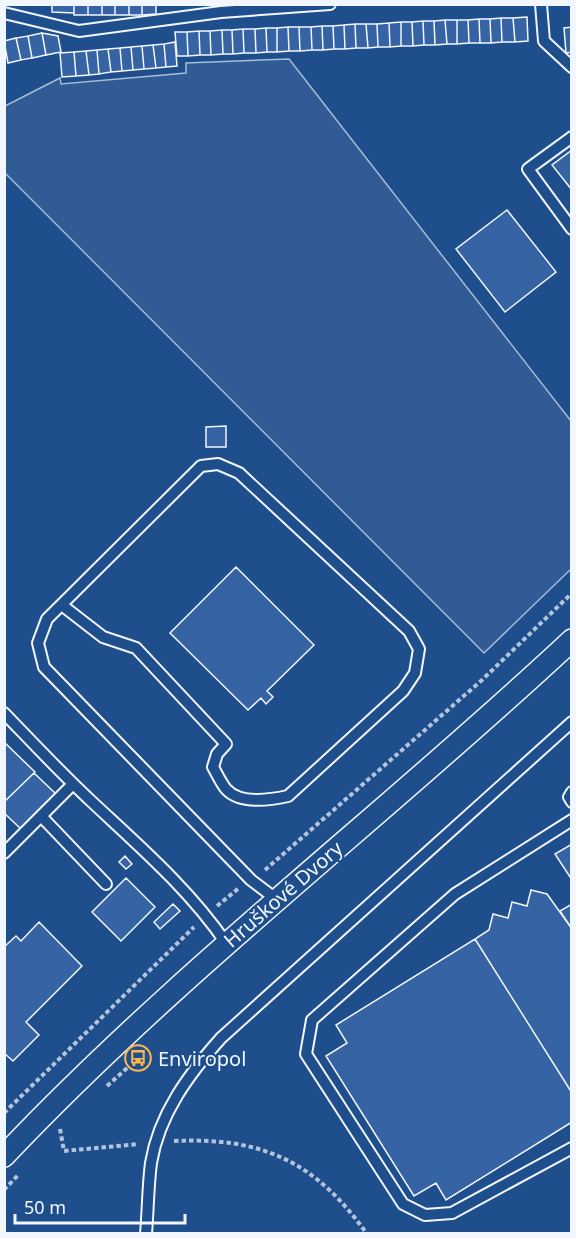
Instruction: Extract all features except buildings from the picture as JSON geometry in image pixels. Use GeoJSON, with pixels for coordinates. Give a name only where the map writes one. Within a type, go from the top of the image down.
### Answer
{"type":"FeatureCollection","features":[{"type":"Feature","properties":{"kind":"street","name":"Hruškové Dvory"},"geometry":{"type":"LineString","coordinates":[[4,1156],[108,1050],[226,943],[572,640]]}},
{"type":"Feature","properties":{"kind":"lane"},"geometry":{"type":"LineString","coordinates":[[4,13],[79,31],[221,12],[330,4]]}},
{"type":"Feature","properties":{"kind":"lane"},"geometry":{"type":"LineString","coordinates":[[541,4],[544,41],[572,68]]}},
{"type":"Feature","properties":{"kind":"lane"},"geometry":{"type":"LineString","coordinates":[[572,137],[528,169],[572,229]]}},
{"type":"Feature","properties":{"kind":"lane"},"geometry":{"type":"LineString","coordinates":[[63,606],[103,637],[136,648],[226,744],[217,754],[213,767],[227,791],[245,798],[266,801],[288,796],[403,691],[415,673],[419,649],[409,632],[239,473],[218,464],[201,466],[63,606],[47,619],[38,643],[44,667],[251,880],[276,899]]}},
{"type":"Feature","properties":{"kind":"lane"},"geometry":{"type":"LineString","coordinates":[[4,713],[73,784],[172,877],[207,915],[226,943]]}},
{"type":"Feature","properties":{"kind":"lane"},"geometry":{"type":"LineString","coordinates":[[146,1233],[155,1146],[178,1094],[198,1064],[221,1038],[572,722]]}},
{"type":"Feature","properties":{"kind":"lane"},"geometry":{"type":"LineString","coordinates":[[4,853],[73,784]]}},
{"type":"Feature","properties":{"kind":"lane"},"geometry":{"type":"LineString","coordinates":[[572,792],[569,797],[572,802]]}},
{"type":"Feature","properties":{"kind":"lane"},"geometry":{"type":"LineString","coordinates":[[41,816],[106,884]]}},
{"type":"Feature","properties":{"kind":"lane"},"geometry":{"type":"LineString","coordinates":[[572,820],[455,894],[312,1020],[306,1054],[403,1204],[425,1215],[452,1213],[572,1148]]}},
{"type":"Feature","properties":{"kind":"path"},"geometry":{"type":"LineString","coordinates":[[4,1113],[207,915],[270,867],[482,680],[572,593]]}},
{"type":"Feature","properties":{"kind":"path"},"geometry":{"type":"LineString","coordinates":[[44,1114],[60,1130],[64,1151],[138,1144],[164,1149],[166,1142],[227,1141],[272,1154],[321,1181],[367,1233]]}},
{"type":"Feature","properties":{"kind":"shaded area"},"geometry":{"type":"Polygon","coordinates":[[[289,59],[571,421],[571,569],[484,653],[5,173],[5,106],[60,78],[61,84],[186,73],[186,63],[289,59]]]}},
{"type":"Feature","properties":{"kind":"place","name":"Enviropol"},"geometry":{"type":"Point","coordinates":[138,1058]}}]}
